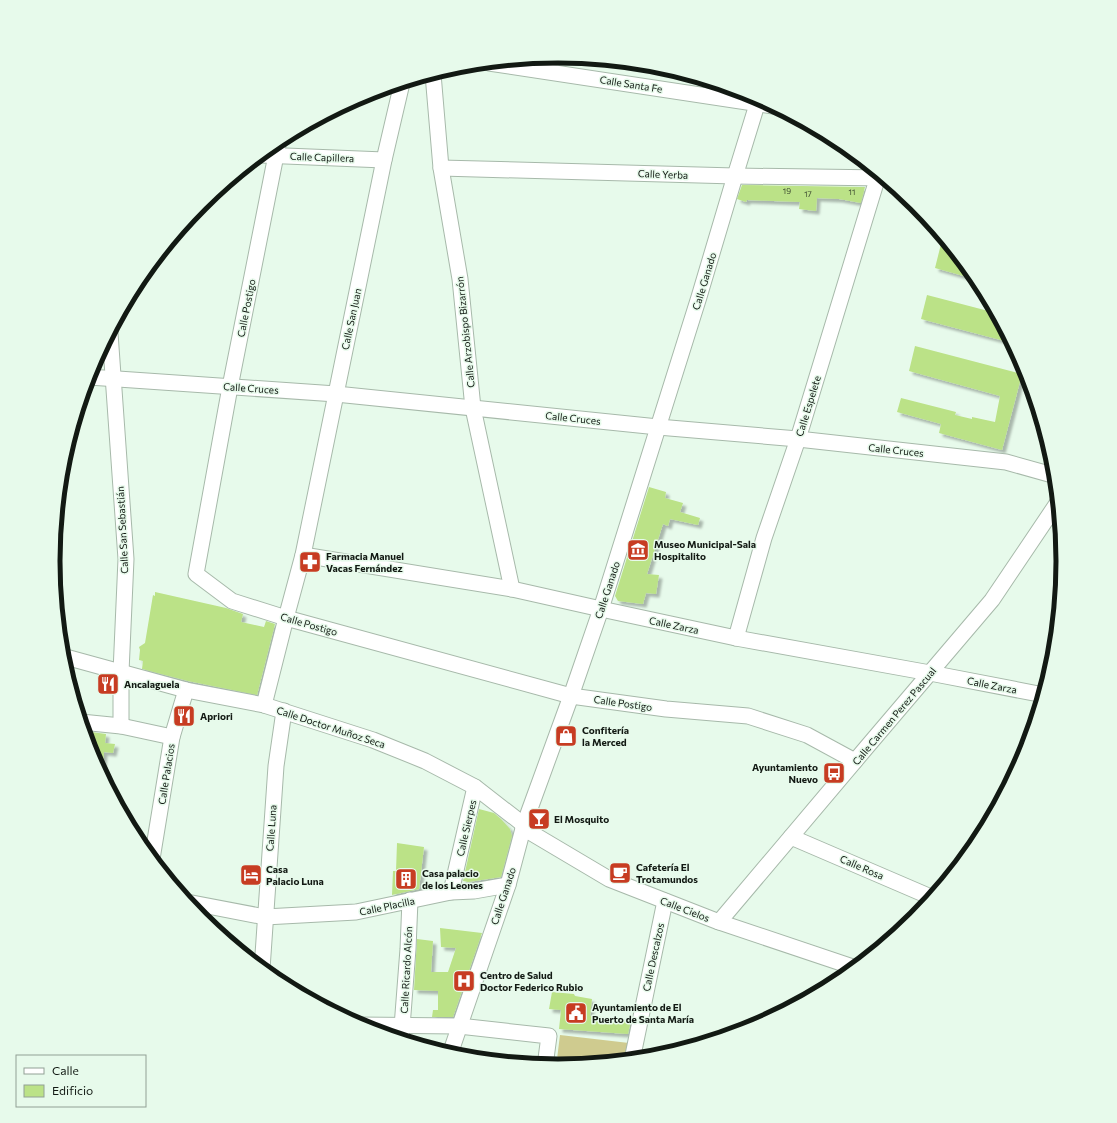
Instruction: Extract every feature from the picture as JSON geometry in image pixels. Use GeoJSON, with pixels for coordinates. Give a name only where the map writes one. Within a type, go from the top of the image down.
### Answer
{"type":"FeatureCollection","features":[{"type":"Feature","properties":{"kind":"street","name":"Calle Santa Fe"},"geometry":{"type":"LineString","coordinates":[[508,66],[744,99]]}},
{"type":"Feature","properties":{"kind":"street","name":"Calle Arzobispo Bizarrón"},"geometry":{"type":"LineString","coordinates":[[433,79],[441,168],[460,279],[473,408],[512,588]]}},
{"type":"Feature","properties":{"kind":"street","name":"Calle San Juan"},"geometry":{"type":"LineString","coordinates":[[304,555],[384,160],[401,88]]}},
{"type":"Feature","properties":{"kind":"street","name":"Calle Ganado"},"geometry":{"type":"LineString","coordinates":[[452,1048],[508,885],[523,827],[571,696],[600,609],[699,297],[734,176],[757,104]]}},
{"type":"Feature","properties":{"kind":"street","name":"Calle Capillera"},"geometry":{"type":"LineString","coordinates":[[280,148],[384,160]]}},
{"type":"Feature","properties":{"kind":"street","name":"Calle Postigo"},"geometry":{"type":"LineString","coordinates":[[278,150],[230,387],[196,574],[232,601],[286,618],[571,696],[666,709],[748,716],[807,735],[855,761]]}},
{"type":"Feature","properties":{"kind":"street","name":"Calle Yerba"},"geometry":{"type":"LineString","coordinates":[[441,168],[734,176],[874,176]]}},
{"type":"Feature","properties":{"kind":"street","name":"Calle Espelete"},"geometry":{"type":"LineString","coordinates":[[736,638],[764,538],[798,439],[879,180]]}},
{"type":"Feature","properties":{"kind":"street","name":"Calle San Sebastián"},"geometry":{"type":"LineString","coordinates":[[111,342],[126,559],[121,672],[121,726]]}},
{"type":"Feature","properties":{"kind":"street","name":"Calle Cruces"},"geometry":{"type":"LineString","coordinates":[[96,377],[336,394],[658,427],[798,439],[1006,462],[1049,474]]}},
{"type":"Feature","properties":{"kind":"street","name":"Calle Carmen Perez Pascual"},"geometry":{"type":"LineString","coordinates":[[719,922],[992,600],[1054,508]]}},
{"type":"Feature","properties":{"kind":"street"},"geometry":{"type":"LineString","coordinates":[[264,705],[304,555]]}},
{"type":"Feature","properties":{"kind":"street","name":"Calle Zarza"},"geometry":{"type":"LineString","coordinates":[[304,555],[512,588],[600,609],[736,638],[1039,694]]}},
{"type":"Feature","properties":{"kind":"street","name":"Calle Doctor Muñoz Seca"},"geometry":{"type":"LineString","coordinates":[[70,658],[186,690],[264,705],[373,740],[425,761],[475,787],[523,827]]}},
{"type":"Feature","properties":{"kind":"street","name":"Calle Palacios"},"geometry":{"type":"LineString","coordinates":[[153,851],[172,737],[186,690]]}},
{"type":"Feature","properties":{"kind":"street","name":"Calle Luna"},"geometry":{"type":"LineString","coordinates":[[262,962],[276,766],[284,711]]}},
{"type":"Feature","properties":{"kind":"street"},"geometry":{"type":"LineString","coordinates":[[86,723],[121,726],[172,737]]}},
{"type":"Feature","properties":{"kind":"street","name":"Calle Sierpes"},"geometry":{"type":"LineString","coordinates":[[451,892],[475,787]]}},
{"type":"Feature","properties":{"kind":"street","name":"Calle Cielos"},"geometry":{"type":"LineString","coordinates":[[523,827],[609,879],[719,922],[849,966]]}},
{"type":"Feature","properties":{"kind":"street","name":"Calle Rosa"},"geometry":{"type":"LineString","coordinates":[[791,837],[928,896]]}},
{"type":"Feature","properties":{"kind":"street","name":"Calle Placilla"},"geometry":{"type":"LineString","coordinates":[[197,904],[265,917],[356,912],[451,892],[474,891],[508,885]]}},
{"type":"Feature","properties":{"kind":"street","name":"Calle Ricardo Alcón"},"geometry":{"type":"LineString","coordinates":[[402,1032],[410,900]]}},
{"type":"Feature","properties":{"kind":"street","name":"Calle Descalzos"},"geometry":{"type":"LineString","coordinates":[[633,1054],[665,902]]}},
{"type":"Feature","properties":{"kind":"street"},"geometry":{"type":"LineString","coordinates":[[387,1030],[402,1032],[459,1026],[549,1036],[546,1060]]}},
{"type":"Feature","properties":{"kind":"shaded area"},"geometry":{"type":"Polygon","coordinates":[[[560,1035],[629,1043],[627,1055],[591,1059],[557,1060],[560,1035]]]}},
{"type":"Feature","properties":{"kind":"building"},"geometry":{"type":"Polygon","coordinates":[[[742,185],[865,187],[861,203],[839,199],[817,198],[816,211],[799,209],[800,202],[747,200],[746,202],[737,199],[742,185]]]}},
{"type":"Feature","properties":{"kind":"building"},"geometry":{"type":"Polygon","coordinates":[[[941,244],[943,244],[967,277],[935,268],[941,244]]]}},
{"type":"Feature","properties":{"kind":"building"},"geometry":{"type":"Polygon","coordinates":[[[927,295],[990,311],[1006,341],[921,319],[927,295]]]}},
{"type":"Feature","properties":{"kind":"building"},"geometry":{"type":"Polygon","coordinates":[[[915,346],[1020,373],[1021,377],[1002,450],[939,433],[941,424],[897,412],[901,398],[956,412],[955,415],[995,422],[1000,396],[909,371],[915,346]]]}},
{"type":"Feature","properties":{"kind":"building","name":"Museo Municipal-Sala Hospitalito"},"geometry":{"type":"Polygon","coordinates":[[[649,487],[666,492],[665,498],[683,503],[680,512],[700,518],[698,525],[670,519],[668,526],[663,524],[647,574],[659,575],[656,594],[646,593],[643,604],[618,601],[615,596],[649,487]]]}},
{"type":"Feature","properties":{"kind":"building"},"geometry":{"type":"Polygon","coordinates":[[[155,592],[226,608],[243,614],[241,622],[264,627],[266,621],[275,624],[257,695],[188,681],[142,669],[143,661],[139,660],[139,647],[145,643],[153,595],[155,596],[155,592]]]}},
{"type":"Feature","properties":{"kind":"building"},"geometry":{"type":"Polygon","coordinates":[[[90,732],[106,734],[105,743],[115,744],[113,753],[104,752],[103,763],[90,732]]]}},
{"type":"Feature","properties":{"kind":"building"},"geometry":{"type":"Polygon","coordinates":[[[479,809],[494,813],[510,829],[512,836],[501,877],[468,882],[463,881],[479,809]]]}},
{"type":"Feature","properties":{"kind":"building","name":"Casa palacio de los Leones"},"geometry":{"type":"Polygon","coordinates":[[[397,843],[424,847],[419,889],[392,895],[393,871],[396,871],[397,843]]]}},
{"type":"Feature","properties":{"kind":"building"},"geometry":{"type":"Polygon","coordinates":[[[440,928],[482,933],[453,1017],[432,1017],[433,1010],[438,1010],[438,991],[414,990],[417,939],[433,941],[431,972],[448,972],[456,948],[441,947],[440,928]]]}},
{"type":"Feature","properties":{"kind":"building","name":"Ayuntamiento de El Puerto de Santa María"},"geometry":{"type":"Polygon","coordinates":[[[552,992],[574,994],[575,996],[592,999],[590,1016],[603,1017],[603,1019],[631,1020],[628,1034],[559,1029],[561,1010],[549,1009],[552,992]]]}},
{"type":"Feature","properties":{"kind":"place","name":"Museo Municipal-Sala Hospitalito"},"geometry":{"type":"Point","coordinates":[638,550]}},
{"type":"Feature","properties":{"kind":"place","name":"Farmacia Manuel Vacas Fernández"},"geometry":{"type":"Point","coordinates":[310,562]}},
{"type":"Feature","properties":{"kind":"place","name":"Ancalaguela"},"geometry":{"type":"Point","coordinates":[108,684]}},
{"type":"Feature","properties":{"kind":"place","name":"Apriori"},"geometry":{"type":"Point","coordinates":[184,716]}},
{"type":"Feature","properties":{"kind":"place","name":"Confitería la Merced"},"geometry":{"type":"Point","coordinates":[566,736]}},
{"type":"Feature","properties":{"kind":"place","name":"Ayuntamiento Nuevo"},"geometry":{"type":"Point","coordinates":[834,773]}},
{"type":"Feature","properties":{"kind":"place","name":"El Mosquito"},"geometry":{"type":"Point","coordinates":[539,819]}},
{"type":"Feature","properties":{"kind":"place","name":"Cafetería El Trotamundos"},"geometry":{"type":"Point","coordinates":[620,873]}},
{"type":"Feature","properties":{"kind":"place","name":"Casa Palacio Luna"},"geometry":{"type":"Point","coordinates":[251,875]}},
{"type":"Feature","properties":{"kind":"place","name":"Casa palacio de los Leones"},"geometry":{"type":"Point","coordinates":[406,879]}},
{"type":"Feature","properties":{"kind":"place","name":"Centro de Salud Doctor Federico Rubio"},"geometry":{"type":"Point","coordinates":[464,981]}},
{"type":"Feature","properties":{"kind":"place","name":"Ayuntamiento de El Puerto de Santa María"},"geometry":{"type":"Point","coordinates":[576,1013]}}]}
